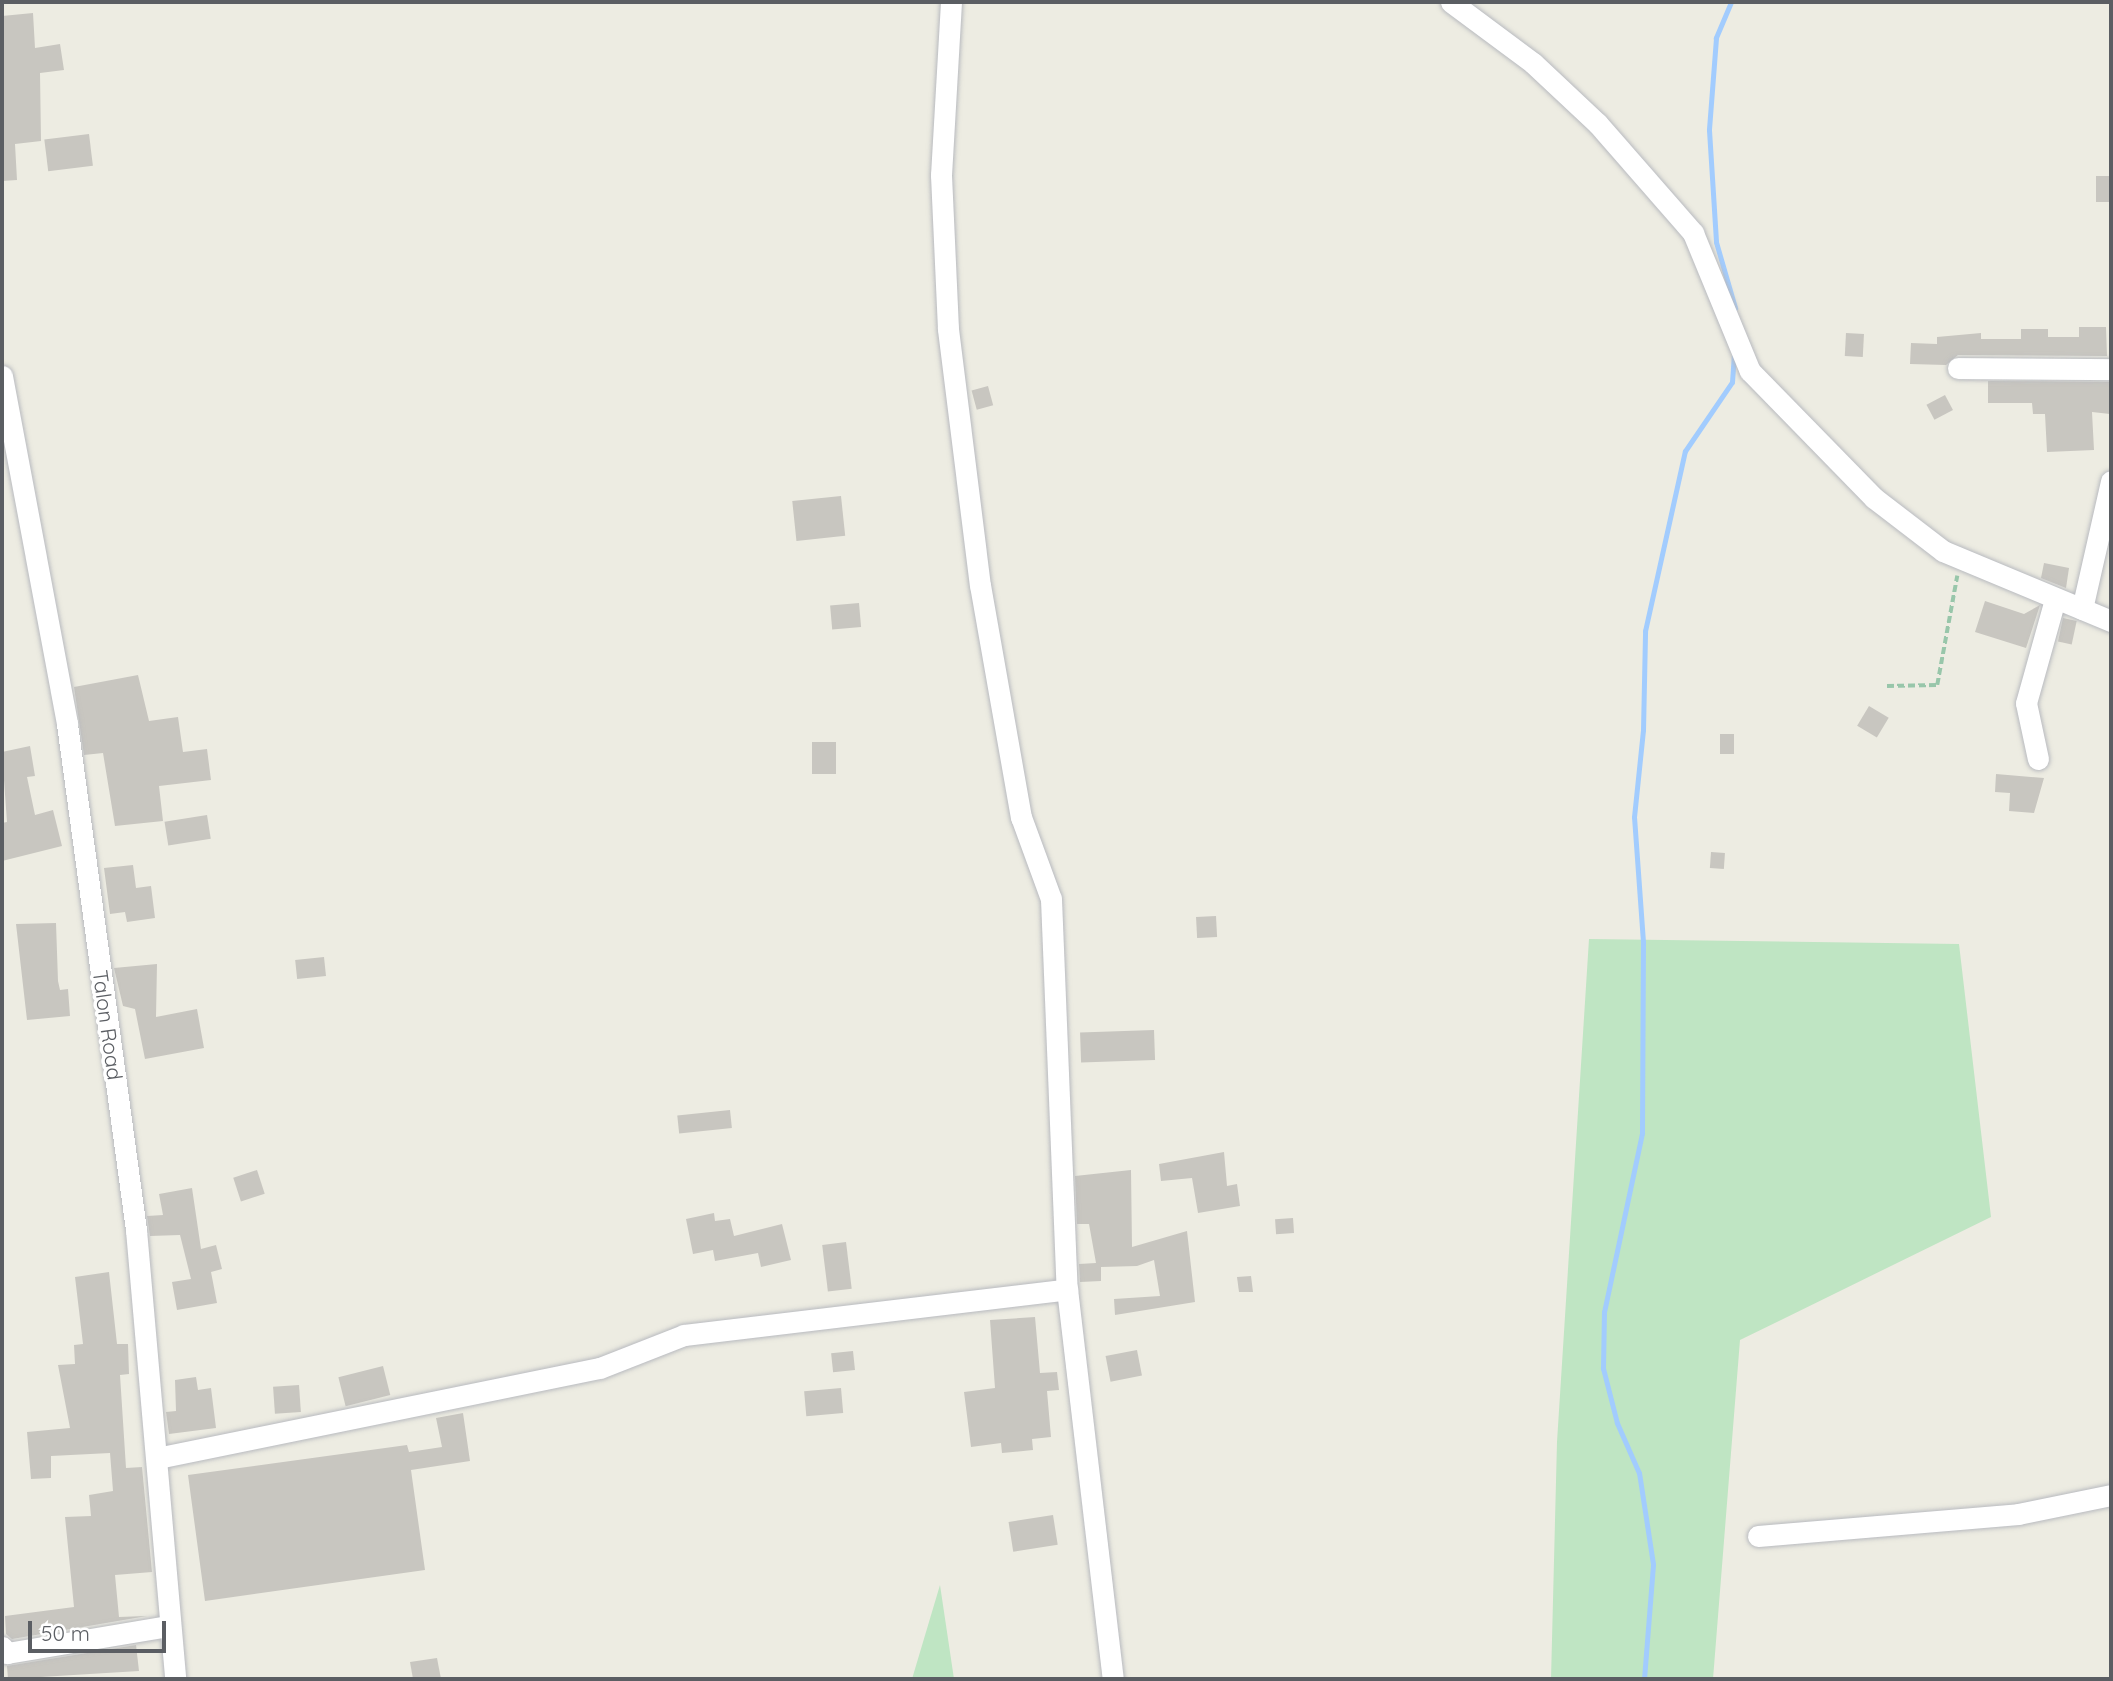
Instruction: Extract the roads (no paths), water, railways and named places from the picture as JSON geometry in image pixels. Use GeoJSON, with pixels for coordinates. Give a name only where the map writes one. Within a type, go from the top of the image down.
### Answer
{"type":"FeatureCollection","features":[{"type":"Feature","properties":{"kind":"street"},"geometry":{"type":"LineString","coordinates":[[951,2],[940,175],[948,329],[980,585],[1021,817],[1052,899],[1067,1289],[1113,1679]]}},
{"type":"Feature","properties":{"kind":"street"},"geometry":{"type":"LineString","coordinates":[[1451,2],[1533,63],[1598,124],[1693,233],[1750,371],[1874,498],[1959,560],[2111,621]]}},
{"type":"Feature","properties":{"kind":"street"},"geometry":{"type":"LineString","coordinates":[[1958,368],[2111,369]]}},
{"type":"Feature","properties":{"kind":"street","name":"Talon Road"},"geometry":{"type":"LineString","coordinates":[[2,376],[67,724],[136,1230],[175,1679]]}},
{"type":"Feature","properties":{"kind":"street"},"geometry":{"type":"LineString","coordinates":[[2082,609],[2111,481]]}},
{"type":"Feature","properties":{"kind":"street"},"geometry":{"type":"LineString","coordinates":[[2038,759],[2026,703],[2055,599]]}},
{"type":"Feature","properties":{"kind":"street"},"geometry":{"type":"LineString","coordinates":[[157,1458],[573,1375],[684,1335],[1067,1289]]}},
{"type":"Feature","properties":{"kind":"street"},"geometry":{"type":"LineString","coordinates":[[1758,1536],[2018,1514],[2111,1495]]}},
{"type":"Feature","properties":{"kind":"street"},"geometry":{"type":"LineString","coordinates":[[2,1647],[7,1653],[170,1626]]}},
{"type":"Feature","properties":{"kind":"waterway"},"geometry":{"type":"LineString","coordinates":[[1731,2],[1716,38],[1709,130],[1716,242],[1735,308]]}},
{"type":"Feature","properties":{"kind":"waterway"},"geometry":{"type":"LineString","coordinates":[[1644,1679],[1653,1564],[1639,1473],[1617,1423],[1603,1368],[1604,1312],[1642,1133],[1643,942],[1634,817],[1643,730],[1645,631],[1685,451],[1732,382],[1734,352]]}}]}
